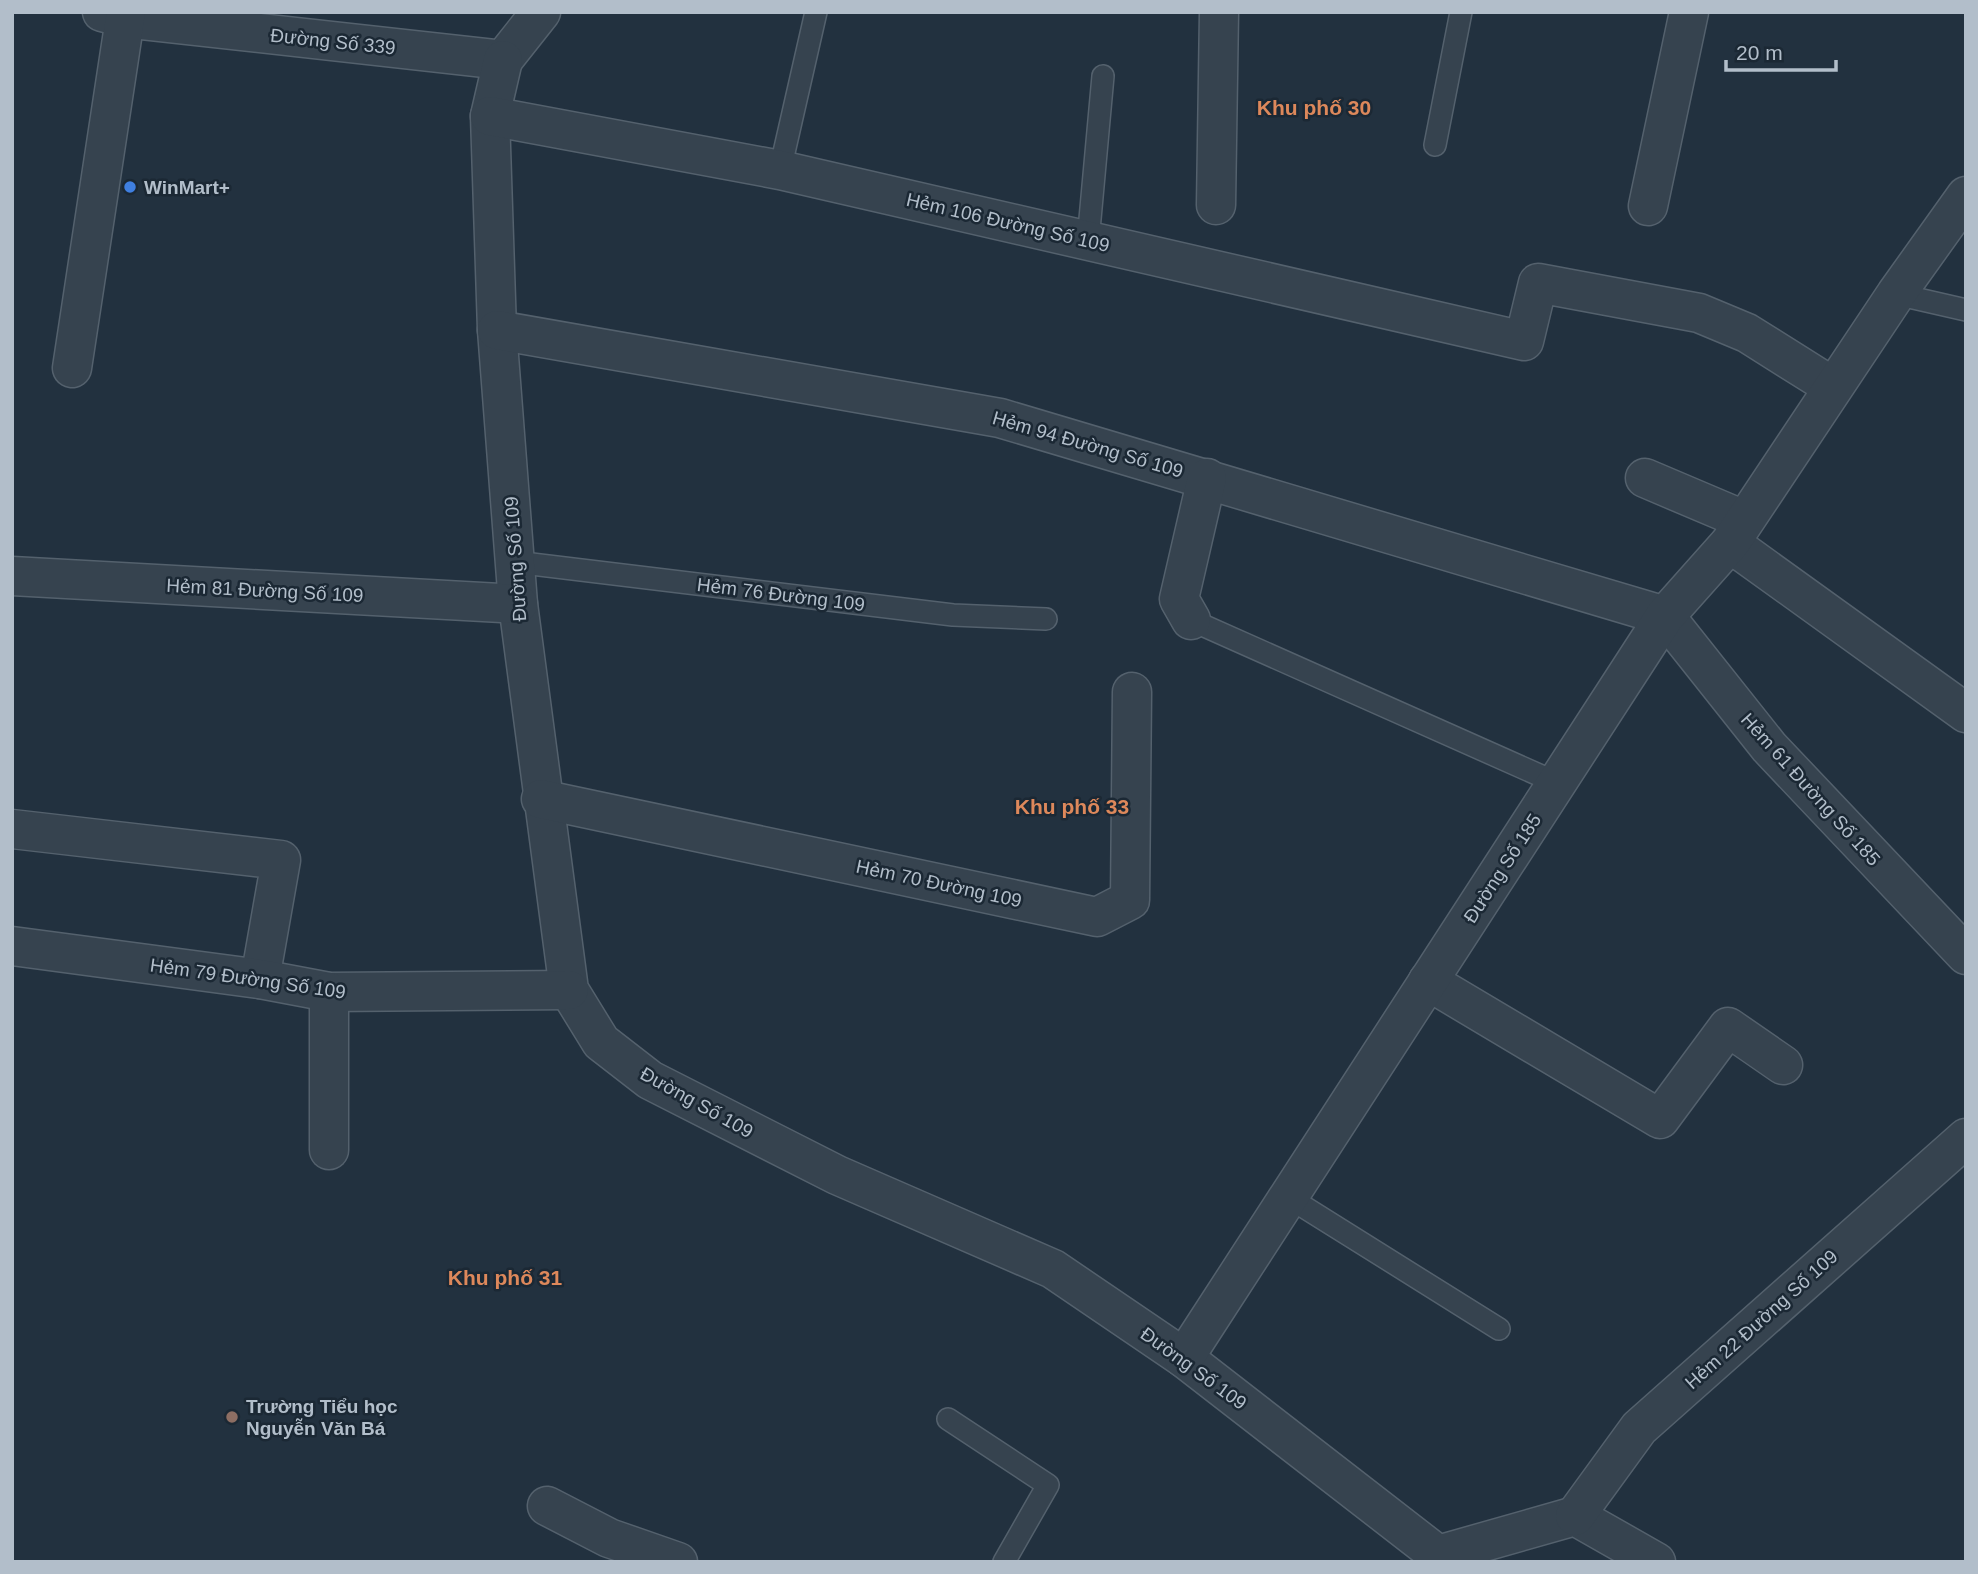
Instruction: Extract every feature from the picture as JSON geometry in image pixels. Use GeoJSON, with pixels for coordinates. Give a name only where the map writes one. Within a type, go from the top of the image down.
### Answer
{"type":"FeatureCollection","features":[{"type":"Feature","properties":{"kind":"street"},"geometry":{"type":"LineString","coordinates":[[503,61],[541,12]]}},
{"type":"Feature","properties":{"kind":"street"},"geometry":{"type":"LineString","coordinates":[[1216,205],[1219,12]]}},
{"type":"Feature","properties":{"kind":"street"},"geometry":{"type":"LineString","coordinates":[[1648,206],[1689,12]]}},
{"type":"Feature","properties":{"kind":"street"},"geometry":{"type":"LineString","coordinates":[[72,368],[117,14]]}},
{"type":"Feature","properties":{"kind":"street","name":"Đường Số 339"},"geometry":{"type":"LineString","coordinates":[[117,14],[503,61]]}},
{"type":"Feature","properties":{"kind":"street","name":"Đường Số 109"},"geometry":{"type":"LineString","coordinates":[[503,61],[490,116],[497,330],[518,604],[541,799],[569,990],[601,1042],[650,1080],[836,1175],[1053,1269],[1184,1358],[1438,1555],[1575,1516]]}},
{"type":"Feature","properties":{"kind":"street","name":"Hẻm 106 Đường Số 109"},"geometry":{"type":"LineString","coordinates":[[490,116],[780,170],[1524,341],[1538,283],[1699,313],[1747,333],[1833,387]]}},
{"type":"Feature","properties":{"kind":"street","name":"Đường Số 185"},"geometry":{"type":"LineString","coordinates":[[1184,1358],[1665,616],[1737,531],[1896,294],[1966,196]]}},
{"type":"Feature","properties":{"kind":"street","name":"Hẻm 94 Đường Số 109"},"geometry":{"type":"LineString","coordinates":[[497,330],[1000,418],[1665,616]]}},
{"type":"Feature","properties":{"kind":"street"},"geometry":{"type":"LineString","coordinates":[[1191,620],[1179,599],[1207,478]]}},
{"type":"Feature","properties":{"kind":"street"},"geometry":{"type":"LineString","coordinates":[[1645,478],[1737,531],[1966,713]]}},
{"type":"Feature","properties":{"kind":"street","name":"Hẻm 81 Đường Số 109"},"geometry":{"type":"LineString","coordinates":[[12,576],[518,604]]}},
{"type":"Feature","properties":{"kind":"street","name":"Hẻm 61 Đường Số 185"},"geometry":{"type":"LineString","coordinates":[[1665,616],[1769,747],[1966,955]]}},
{"type":"Feature","properties":{"kind":"street","name":"Hẻm 70 Đường 109"},"geometry":{"type":"LineString","coordinates":[[541,799],[1097,917],[1130,900],[1132,692]]}},
{"type":"Feature","properties":{"kind":"street"},"geometry":{"type":"LineString","coordinates":[[12,829],[281,860],[260,979]]}},
{"type":"Feature","properties":{"kind":"street","name":"Hẻm 79 Đường Số 109"},"geometry":{"type":"LineString","coordinates":[[12,946],[260,979],[329,992],[569,990]]}},
{"type":"Feature","properties":{"kind":"street"},"geometry":{"type":"LineString","coordinates":[[1428,981],[1660,1119],[1728,1027],[1783,1065]]}},
{"type":"Feature","properties":{"kind":"street"},"geometry":{"type":"LineString","coordinates":[[329,992],[329,1150]]}},
{"type":"Feature","properties":{"kind":"street","name":"Hẻm 22 Đường Số 109"},"geometry":{"type":"LineString","coordinates":[[1575,1516],[1639,1428],[1966,1138]]}},
{"type":"Feature","properties":{"kind":"street"},"geometry":{"type":"LineString","coordinates":[[547,1506],[612,1550],[678,1562]]}},
{"type":"Feature","properties":{"kind":"street"},"geometry":{"type":"LineString","coordinates":[[1575,1516],[1656,1562]]}},
{"type":"Feature","properties":{"kind":"lane"},"geometry":{"type":"LineString","coordinates":[[780,170],[816,12]]}},
{"type":"Feature","properties":{"kind":"lane"},"geometry":{"type":"LineString","coordinates":[[1435,145],[1461,12]]}},
{"type":"Feature","properties":{"kind":"lane"},"geometry":{"type":"LineString","coordinates":[[1088,241],[1103,76]]}},
{"type":"Feature","properties":{"kind":"lane"},"geometry":{"type":"LineString","coordinates":[[1896,294],[1966,310]]}},
{"type":"Feature","properties":{"kind":"lane","name":"Hẻm 76 Đường 109"},"geometry":{"type":"LineString","coordinates":[[515,562],[953,615],[1046,619]]}},
{"type":"Feature","properties":{"kind":"lane"},"geometry":{"type":"LineString","coordinates":[[1191,620],[1557,783]]}},
{"type":"Feature","properties":{"kind":"lane"},"geometry":{"type":"LineString","coordinates":[[1287,1197],[1499,1329]]}},
{"type":"Feature","properties":{"kind":"lane"},"geometry":{"type":"LineString","coordinates":[[948,1419],[1048,1485],[1004,1562]]}},
{"type":"Feature","properties":{"kind":"place","name":"WinMart+"},"geometry":{"type":"Point","coordinates":[130,187]}},
{"type":"Feature","properties":{"kind":"place","name":"Trường Tiểu học Nguyễn Văn Bá"},"geometry":{"type":"Point","coordinates":[232,1417]}},
{"type":"Feature","properties":{"kind":"district","name":"Khu phố 30"},"geometry":{"type":"Point","coordinates":[1314,108]}},
{"type":"Feature","properties":{"kind":"district","name":"Khu phố 33"},"geometry":{"type":"Point","coordinates":[1072,807]}},
{"type":"Feature","properties":{"kind":"district","name":"Khu phố 31"},"geometry":{"type":"Point","coordinates":[505,1278]}}]}
